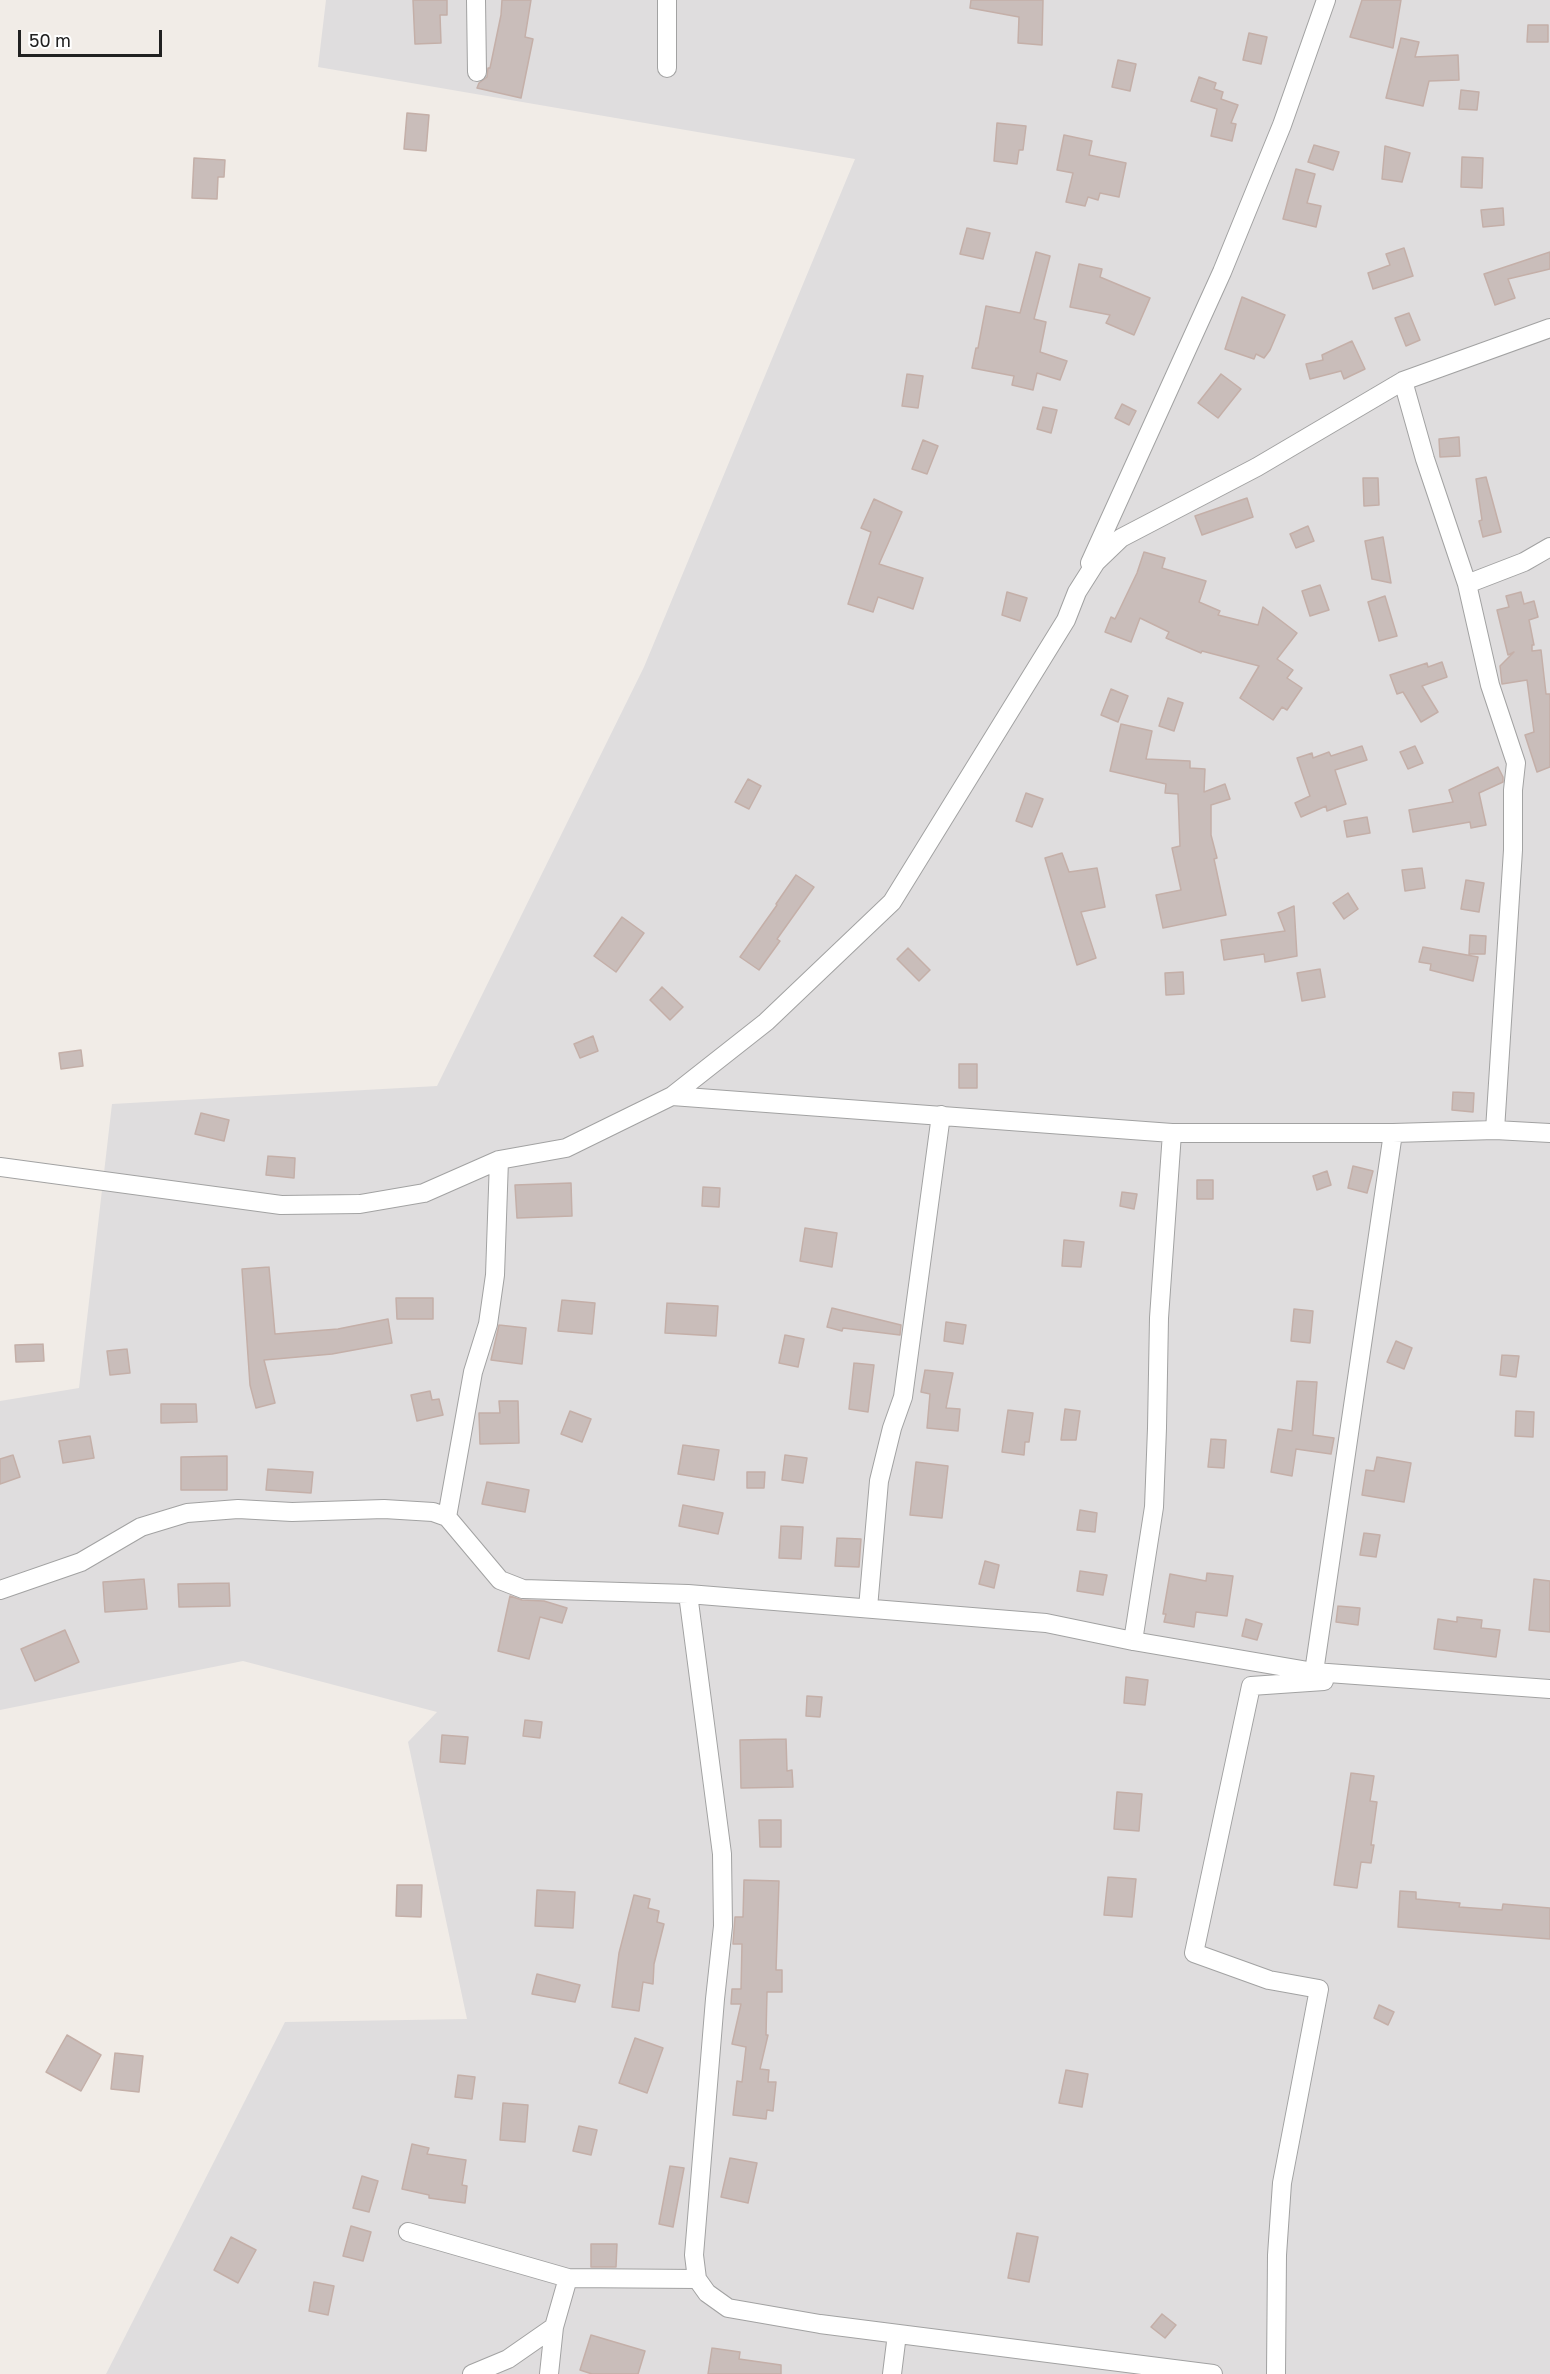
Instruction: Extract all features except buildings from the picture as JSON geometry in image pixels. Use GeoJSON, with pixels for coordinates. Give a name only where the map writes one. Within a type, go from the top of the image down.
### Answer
{"type":"FeatureCollection","features":[{"type":"Feature","properties":{"kind":"street"},"geometry":{"type":"LineString","coordinates":[[476,0],[477,72]]}},
{"type":"Feature","properties":{"kind":"street"},"geometry":{"type":"LineString","coordinates":[[667,0],[667,68]]}},
{"type":"Feature","properties":{"kind":"street"},"geometry":{"type":"LineString","coordinates":[[0,1167],[281,1206],[360,1204],[424,1193],[499,1160],[566,1148],[672,1096],[766,1022],[892,902],[1066,620],[1222,272],[1282,125],[1326,0]]}},
{"type":"Feature","properties":{"kind":"street"},"geometry":{"type":"LineString","coordinates":[[1077,592],[1096,562],[1121,538],[1257,467],[1403,381],[1550,328]]}},
{"type":"Feature","properties":{"kind":"street"},"geometry":{"type":"LineString","coordinates":[[1403,381],[1425,459],[1467,584],[1490,685],[1516,763],[1513,790],[1513,850],[1495,1130]]}},
{"type":"Feature","properties":{"kind":"street"},"geometry":{"type":"LineString","coordinates":[[1467,584],[1524,562],[1550,547]]}},
{"type":"Feature","properties":{"kind":"street"},"geometry":{"type":"LineString","coordinates":[[672,1096],[1172,1133],[1393,1133],[1495,1130],[1550,1133]]}},
{"type":"Feature","properties":{"kind":"street"},"geometry":{"type":"LineString","coordinates":[[868,1608],[879,1481],[892,1428],[903,1397],[941,1115]]}},
{"type":"Feature","properties":{"kind":"street"},"geometry":{"type":"LineString","coordinates":[[1133,1641],[1154,1507],[1158,1428],[1159,1318],[1172,1133]]}},
{"type":"Feature","properties":{"kind":"street"},"geometry":{"type":"LineString","coordinates":[[1314,1672],[1393,1133]]}},
{"type":"Feature","properties":{"kind":"street"},"geometry":{"type":"LineString","coordinates":[[447,1517],[473,1372],[488,1324],[495,1275],[499,1160]]}},
{"type":"Feature","properties":{"kind":"street"},"geometry":{"type":"LineString","coordinates":[[0,1590],[81,1562],[141,1527],[187,1513],[238,1509],[292,1512],[384,1509],[433,1512],[447,1517],[500,1580],[523,1589],[688,1594],[1046,1623],[1133,1641],[1314,1672],[1550,1689]]}},
{"type":"Feature","properties":{"kind":"street"},"geometry":{"type":"LineString","coordinates":[[688,1594],[722,1854],[723,1926],[712,2022],[694,2243],[697,2278],[707,2293],[728,2308],[820,2324],[1213,2374]]}},
{"type":"Feature","properties":{"kind":"street"},"geometry":{"type":"LineString","coordinates":[[1276,2374],[1277,2255],[1282,2183],[1319,1989],[1269,1980],[1194,1953],[1251,1686],[1379,1677]]}},
{"type":"Feature","properties":{"kind":"street"},"geometry":{"type":"LineString","coordinates":[[408,2232],[568,2278],[697,2278]]}},
{"type":"Feature","properties":{"kind":"street"},"geometry":{"type":"LineString","coordinates":[[549,2374],[554,2327],[568,2278]]}},
{"type":"Feature","properties":{"kind":"street"},"geometry":{"type":"LineString","coordinates":[[472,2374],[508,2359],[554,2327]]}},
{"type":"Feature","properties":{"kind":"street"},"geometry":{"type":"LineString","coordinates":[[892,2374],[897,2334]]}},
{"type":"Feature","properties":{"kind":"shaded area"},"geometry":{"type":"Polygon","coordinates":[[[326,0],[1550,0],[1550,2374],[106,2374],[285,2022],[467,2019],[408,1742],[437,1712],[243,1661],[0,1710],[0,1401],[79,1388],[112,1104],[437,1086],[644,667],[855,159],[318,67],[326,0]]]}}]}
